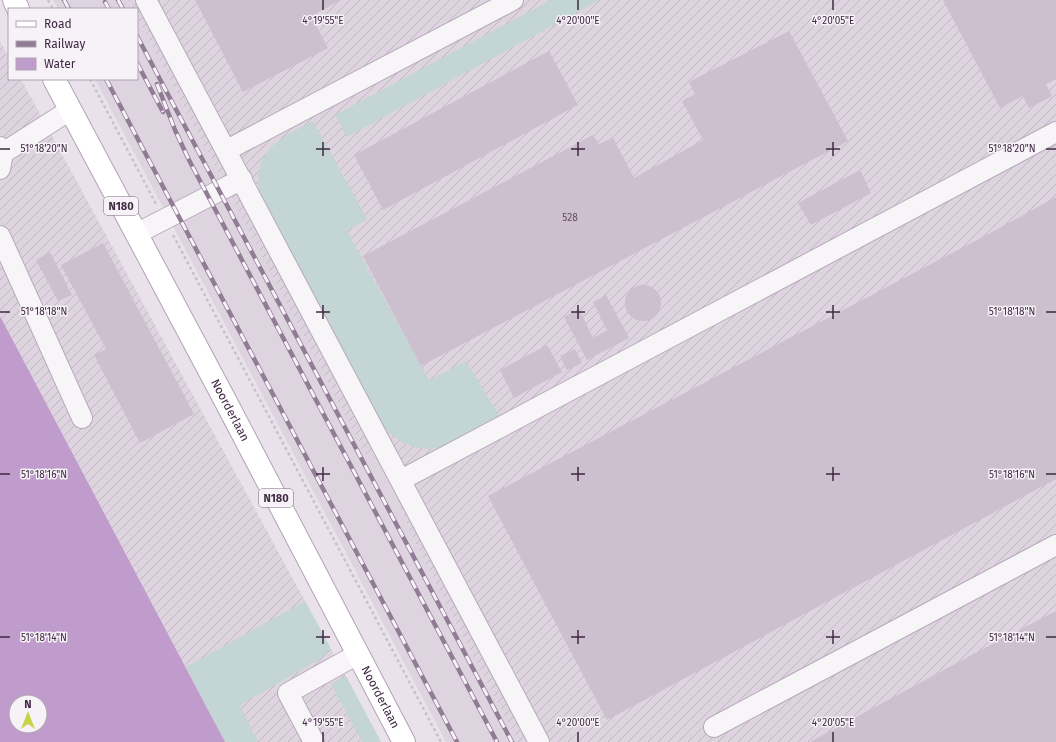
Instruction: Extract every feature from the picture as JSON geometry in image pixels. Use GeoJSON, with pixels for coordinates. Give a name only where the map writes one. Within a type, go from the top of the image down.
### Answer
{"type":"FeatureCollection","features":[{"type":"Feature","properties":{"kind":"main road","name":"Noorderlaan"},"geometry":{"type":"LineString","coordinates":[[55,80],[226,402],[404,742]]}},
{"type":"Feature","properties":{"kind":"lane"},"geometry":{"type":"LineString","coordinates":[[146,0],[227,150],[539,742]]}},
{"type":"Feature","properties":{"kind":"lane"},"geometry":{"type":"LineString","coordinates":[[227,150],[513,0]]}},
{"type":"Feature","properties":{"kind":"lane"},"geometry":{"type":"LineString","coordinates":[[1,156],[70,110]]}},
{"type":"Feature","properties":{"kind":"lane"},"geometry":{"type":"LineString","coordinates":[[401,480],[1056,132]]}},
{"type":"Feature","properties":{"kind":"lane"},"geometry":{"type":"LineString","coordinates":[[136,234],[242,179]]}},
{"type":"Feature","properties":{"kind":"lane"},"geometry":{"type":"LineString","coordinates":[[0,236],[82,418]]}},
{"type":"Feature","properties":{"kind":"lane"},"geometry":{"type":"LineString","coordinates":[[714,727],[1056,545]]}},
{"type":"Feature","properties":{"kind":"lane"},"geometry":{"type":"LineString","coordinates":[[314,742],[288,693],[358,654]]}},
{"type":"Feature","properties":{"kind":"path"},"geometry":{"type":"LineString","coordinates":[[91,80],[441,742]]}},
{"type":"Feature","properties":{"kind":"shaded area"},"geometry":{"type":"Polygon","coordinates":[[[53,0],[128,0],[132,8],[57,8],[53,0]]]}},
{"type":"Feature","properties":{"kind":"shaded area"},"geometry":{"type":"Polygon","coordinates":[[[128,0],[1056,0],[1056,742],[518,742],[410,532],[396,496],[383,451],[368,458],[138,19],[138,8],[132,8],[128,0]]]}},
{"type":"Feature","properties":{"kind":"shaded area"},"geometry":{"type":"Polygon","coordinates":[[[551,0],[600,0],[347,137],[335,115],[551,0]]]}},
{"type":"Feature","properties":{"kind":"shaded area"},"geometry":{"type":"Polygon","coordinates":[[[138,19],[368,457],[382,451],[396,496],[410,532],[518,742],[446,742],[96,80],[138,80],[138,19]]]}},
{"type":"Feature","properties":{"kind":"shaded area"},"geometry":{"type":"Polygon","coordinates":[[[0,41],[8,56],[8,80],[22,80],[381,742],[225,742],[0,316],[0,41]]]}},
{"type":"Feature","properties":{"kind":"shaded area"},"geometry":{"type":"Polygon","coordinates":[[[313,121],[367,219],[347,231],[429,380],[466,361],[500,417],[446,446],[430,449],[415,447],[402,442],[388,432],[377,418],[260,197],[260,168],[264,157],[270,148],[288,134],[313,121]]]}},
{"type":"Feature","properties":{"kind":"shaded area"},"geometry":{"type":"Polygon","coordinates":[[[305,601],[330,647],[327,653],[322,658],[240,705],[258,742],[225,742],[186,667],[305,601]]]}},
{"type":"Feature","properties":{"kind":"shaded area"},"geometry":{"type":"Polygon","coordinates":[[[346,676],[381,742],[362,742],[331,684],[346,676]]]}},
{"type":"Feature","properties":{"kind":"water"},"geometry":{"type":"Polygon","coordinates":[[[0,316],[225,742],[0,742],[0,316]]]}},
{"type":"Feature","properties":{"kind":"building"},"geometry":{"type":"Polygon","coordinates":[[[195,0],[341,0],[311,16],[328,48],[243,92],[195,0]]]}},
{"type":"Feature","properties":{"kind":"building"},"geometry":{"type":"Polygon","coordinates":[[[943,0],[1056,0],[1056,79],[1046,84],[1052,96],[1029,108],[1023,96],[1000,108],[943,0]]]}},
{"type":"Feature","properties":{"kind":"building"},"geometry":{"type":"Polygon","coordinates":[[[789,31],[848,141],[421,366],[363,256],[593,135],[599,144],[613,138],[634,178],[703,140],[682,101],[695,94],[689,82],[789,31]]]}},
{"type":"Feature","properties":{"kind":"building"},"geometry":{"type":"Polygon","coordinates":[[[549,51],[578,105],[383,210],[354,155],[549,51]]]}},
{"type":"Feature","properties":{"kind":"building"},"geometry":{"type":"Polygon","coordinates":[[[860,170],[871,193],[811,225],[798,203],[860,170]]]}},
{"type":"Feature","properties":{"kind":"building"},"geometry":{"type":"Polygon","coordinates":[[[1056,197],[1056,479],[607,720],[488,496],[994,231],[1056,197]]]}},
{"type":"Feature","properties":{"kind":"building"},"geometry":{"type":"Polygon","coordinates":[[[103,243],[194,414],[140,443],[94,355],[106,349],[61,265],[103,243]]]}},
{"type":"Feature","properties":{"kind":"building"},"geometry":{"type":"Polygon","coordinates":[[[50,252],[72,295],[58,301],[36,260],[50,252]]]}},
{"type":"Feature","properties":{"kind":"building"},"geometry":{"type":"Polygon","coordinates":[[[643,285],[653,288],[658,293],[661,303],[658,313],[653,318],[643,321],[633,318],[628,313],[625,303],[628,293],[633,288],[643,285]]]}},
{"type":"Feature","properties":{"kind":"building"},"geometry":{"type":"Polygon","coordinates":[[[606,295],[629,338],[587,360],[564,317],[579,309],[593,338],[607,330],[593,302],[606,295]]]}},
{"type":"Feature","properties":{"kind":"building"},"geometry":{"type":"Polygon","coordinates":[[[547,345],[562,372],[514,398],[500,370],[547,345]]]}},
{"type":"Feature","properties":{"kind":"building"},"geometry":{"type":"Polygon","coordinates":[[[575,349],[582,363],[567,370],[560,356],[575,349]]]}},
{"type":"Feature","properties":{"kind":"building"},"geometry":{"type":"Polygon","coordinates":[[[1056,611],[1056,742],[810,742],[996,642],[1056,611]]]}},
{"type":"Feature","properties":{"kind":"railway"},"geometry":{"type":"LineString","coordinates":[[64,0],[68,8]]}},
{"type":"Feature","properties":{"kind":"railway"},"geometry":{"type":"LineString","coordinates":[[118,0],[122,8]]}},
{"type":"Feature","properties":{"kind":"railway"},"geometry":{"type":"LineString","coordinates":[[105,2],[108,8]]}},
{"type":"Feature","properties":{"kind":"railway"},"geometry":{"type":"LineString","coordinates":[[138,38],[512,742]]}},
{"type":"Feature","properties":{"kind":"railway"},"geometry":{"type":"LineString","coordinates":[[138,65],[163,112]]}},
{"type":"Feature","properties":{"kind":"railway"},"geometry":{"type":"LineString","coordinates":[[107,80],[457,742]]}},
{"type":"Feature","properties":{"kind":"railway"},"geometry":{"type":"LineString","coordinates":[[157,84],[175,130],[189,160],[497,742]]}}]}
